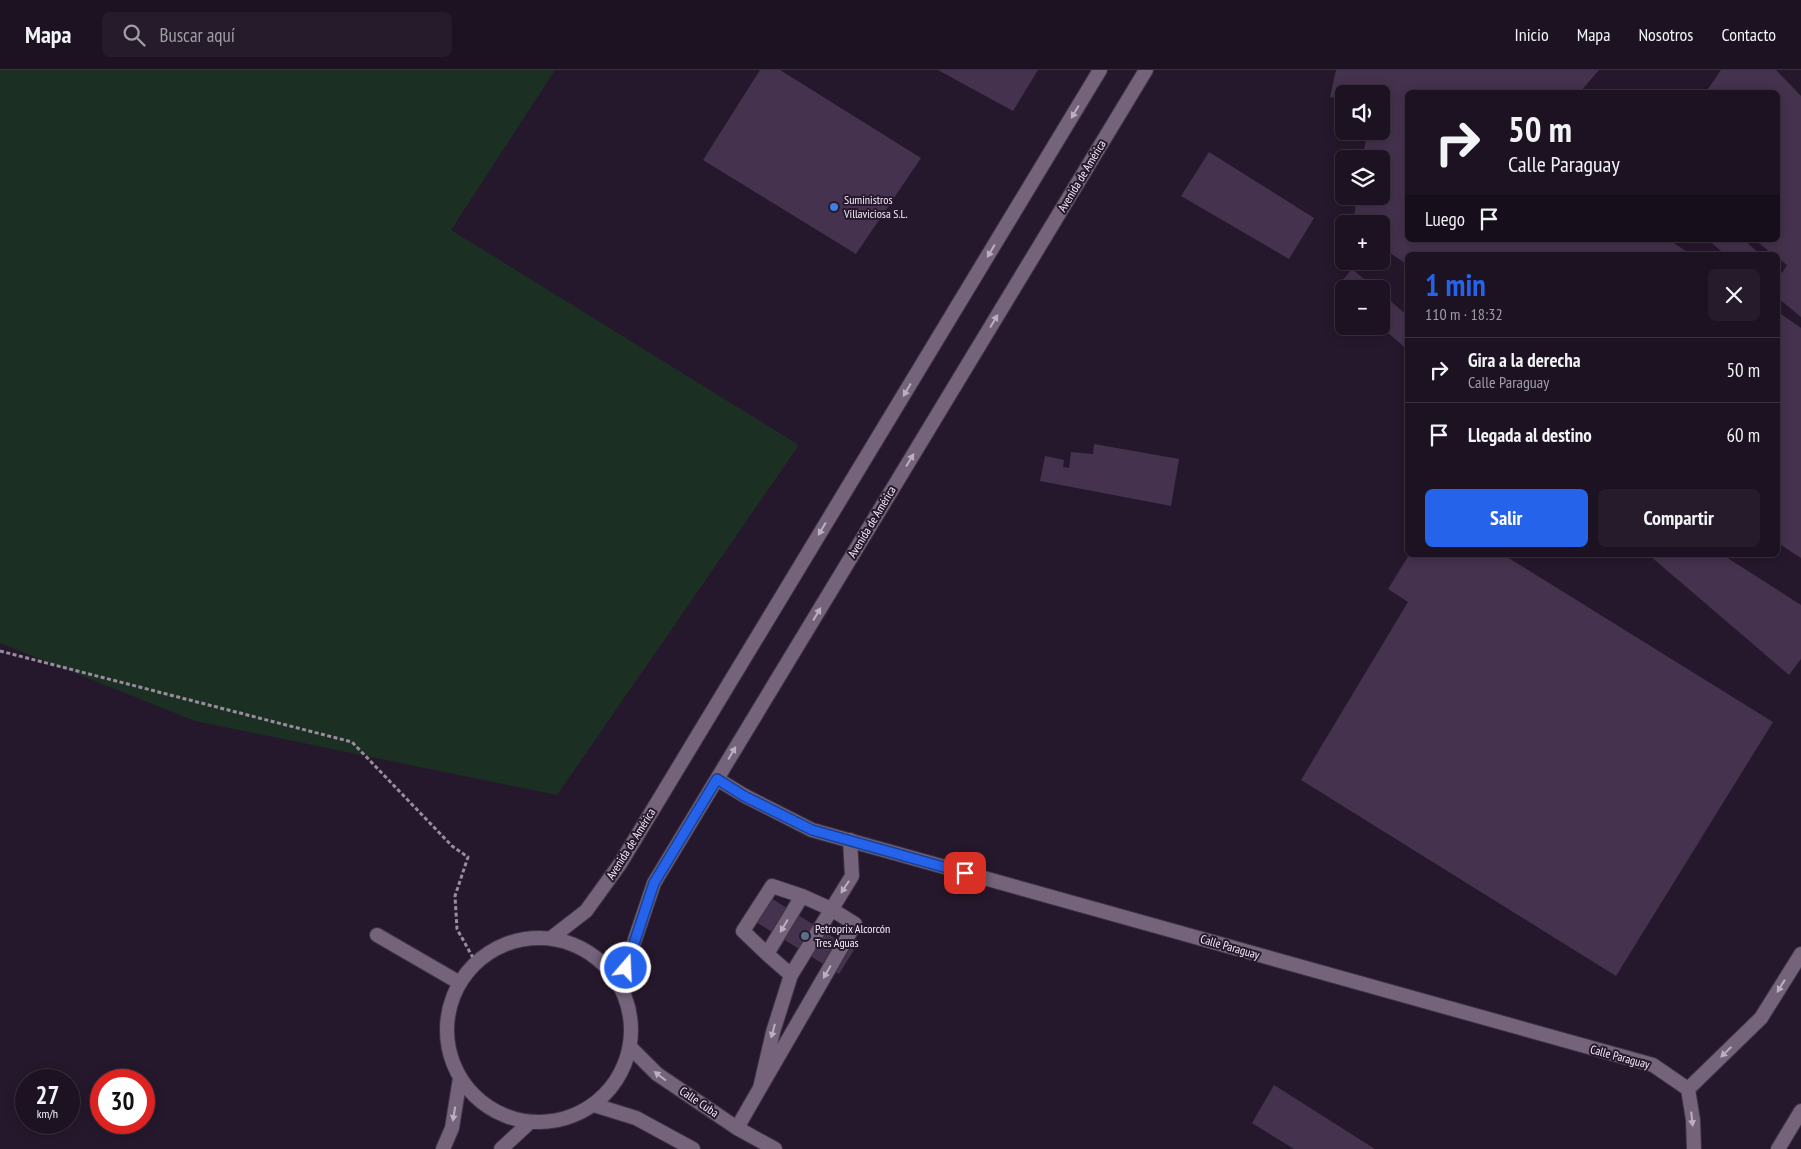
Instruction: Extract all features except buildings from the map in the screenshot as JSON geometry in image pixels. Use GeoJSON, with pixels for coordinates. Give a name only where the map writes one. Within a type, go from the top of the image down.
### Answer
{"type":"FeatureCollection","features":[{"type":"Feature","properties":{"kind":"street","name":"Avenida de América"},"geometry":{"type":"LineString","coordinates":[[551,938],[586,911],[620,864],[1100,70]]}},
{"type":"Feature","properties":{"kind":"street","name":"Avenida de América"},"geometry":{"type":"LineString","coordinates":[[620,984],[654,883],[1146,70]]}},
{"type":"Feature","properties":{"kind":"street","name":"Calle Paraguay"},"geometry":{"type":"LineString","coordinates":[[717,779],[744,796],[812,830],[1653,1066],[1688,1089]]}},
{"type":"Feature","properties":{"kind":"street"},"geometry":{"type":"LineString","coordinates":[[760,1088],[773,1032],[791,975],[852,876],[850,840]]}},
{"type":"Feature","properties":{"kind":"street"},"geometry":{"type":"LineString","coordinates":[[737,1128],[855,924],[831,909],[802,896],[772,886],[743,931],[791,975]]}},
{"type":"Feature","properties":{"kind":"street"},"geometry":{"type":"LineString","coordinates":[[767,954],[802,896]]}},
{"type":"Feature","properties":{"kind":"street"},"geometry":{"type":"LineString","coordinates":[[377,935],[460,983]]}},
{"type":"Feature","properties":{"kind":"street"},"geometry":{"type":"LineString","coordinates":[[551,938],[578,946],[603,962],[620,984],[631,1015],[630,1047],[623,1069],[611,1089],[594,1105],[574,1116],[559,1120],[529,1123],[502,1115],[478,1100],[460,1078],[450,1055],[447,1030],[450,1006],[460,983],[476,963],[498,947],[524,939],[551,938]]}},
{"type":"Feature","properties":{"kind":"street"},"geometry":{"type":"LineString","coordinates":[[1694,1149],[1693,1120],[1688,1089],[1761,1018],[1801,954]]}},
{"type":"Feature","properties":{"kind":"street","name":"Calle Cuba"},"geometry":{"type":"LineString","coordinates":[[630,1047],[657,1074],[737,1128],[775,1149]]}},
{"type":"Feature","properties":{"kind":"street"},"geometry":{"type":"LineString","coordinates":[[443,1149],[452,1128],[460,1078]]}},
{"type":"Feature","properties":{"kind":"street"},"geometry":{"type":"LineString","coordinates":[[594,1105],[636,1118],[693,1149]]}},
{"type":"Feature","properties":{"kind":"street"},"geometry":{"type":"LineString","coordinates":[[1778,1149],[1801,1111]]}},
{"type":"Feature","properties":{"kind":"street"},"geometry":{"type":"LineString","coordinates":[[502,1149],[529,1123]]}},
{"type":"Feature","properties":{"kind":"path"},"geometry":{"type":"LineString","coordinates":[[0,651],[352,742],[452,846],[468,857],[454,896],[457,929],[476,963]]}},
{"type":"Feature","properties":{"kind":"green space"},"geometry":{"type":"Polygon","coordinates":[[[0,70],[555,70],[451,230],[799,445],[557,795],[195,721],[0,643],[0,70]]]}},
{"type":"Feature","properties":{"kind":"place","name":"Suministros Villaviciosa S.L."},"geometry":{"type":"Point","coordinates":[834,207]}},
{"type":"Feature","properties":{"kind":"place","name":"Petroprix Alcorcón Tres Aguas"},"geometry":{"type":"Point","coordinates":[805,936]}},
{"type":"Feature","properties":{"kind":"route"},"geometry":{"type":"LineString","coordinates":[[626,968],[654,883],[717,779],[744,796],[812,830],[965,873]]}}]}
